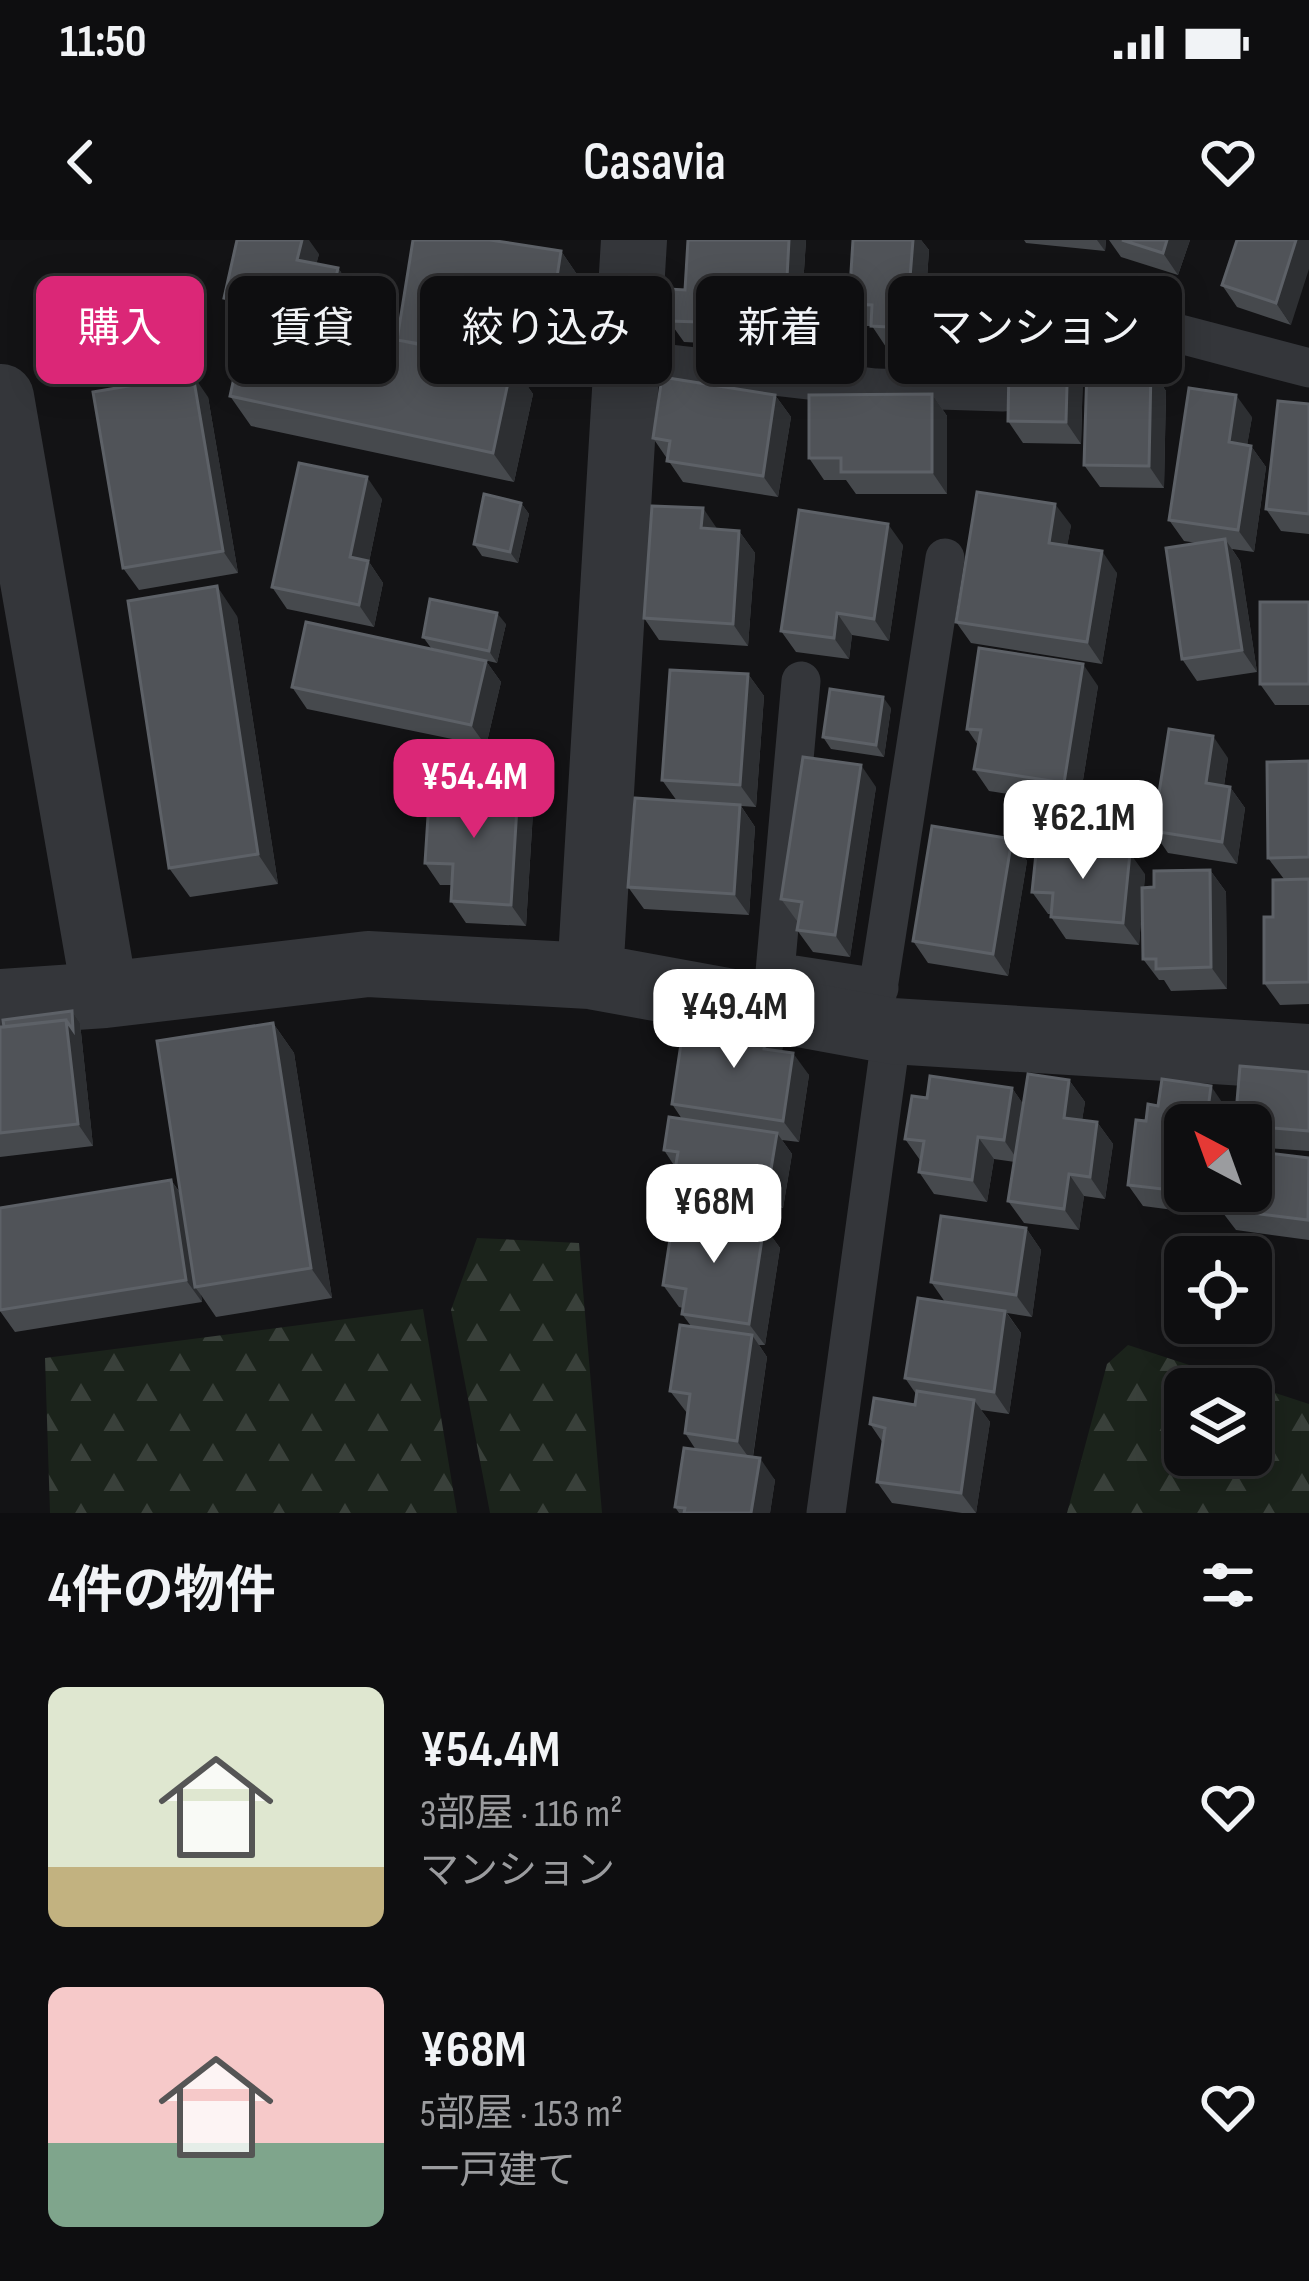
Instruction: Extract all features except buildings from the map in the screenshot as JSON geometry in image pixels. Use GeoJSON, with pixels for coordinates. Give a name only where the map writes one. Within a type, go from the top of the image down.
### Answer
{"type":"FeatureCollection","features":[{"type":"Feature","properties":{"kind":"street"},"geometry":{"type":"LineString","coordinates":[[632,276],[634,240]]}},
{"type":"Feature","properties":{"kind":"street"},"geometry":{"type":"LineString","coordinates":[[590,976],[626,384]]}},
{"type":"Feature","properties":{"kind":"street"},"geometry":{"type":"LineString","coordinates":[[2,397],[105,994]]}},
{"type":"Feature","properties":{"kind":"street"},"geometry":{"type":"LineString","coordinates":[[0,1002],[368,964],[590,976],[881,1016],[1309,1057]]}},
{"type":"Feature","properties":{"kind":"lane"},"geometry":{"type":"LineString","coordinates":[[1182,335],[1309,368]]}},
{"type":"Feature","properties":{"kind":"lane"},"geometry":{"type":"LineString","coordinates":[[672,364],[876,388],[1003,392]]}},
{"type":"Feature","properties":{"kind":"lane"},"geometry":{"type":"LineString","coordinates":[[826,1513],[881,1016],[945,558]]}},
{"type":"Feature","properties":{"kind":"lane"},"geometry":{"type":"LineString","coordinates":[[801,681],[775,973],[881,1016]]}},
{"type":"Feature","properties":{"kind":"green space"},"geometry":{"type":"Polygon","coordinates":[[[477,1238],[579,1243],[602,1513],[490,1513],[451,1310],[477,1238]]]}},
{"type":"Feature","properties":{"kind":"green space"},"geometry":{"type":"Polygon","coordinates":[[[423,1309],[457,1513],[50,1513],[45,1358],[423,1309]]]}},
{"type":"Feature","properties":{"kind":"green space"},"geometry":{"type":"Polygon","coordinates":[[[1128,1345],[1199,1368],[1164,1368],[1164,1476],[1272,1476],[1272,1392],[1309,1404],[1309,1513],[1067,1513],[1107,1364],[1128,1345]]]}}]}
